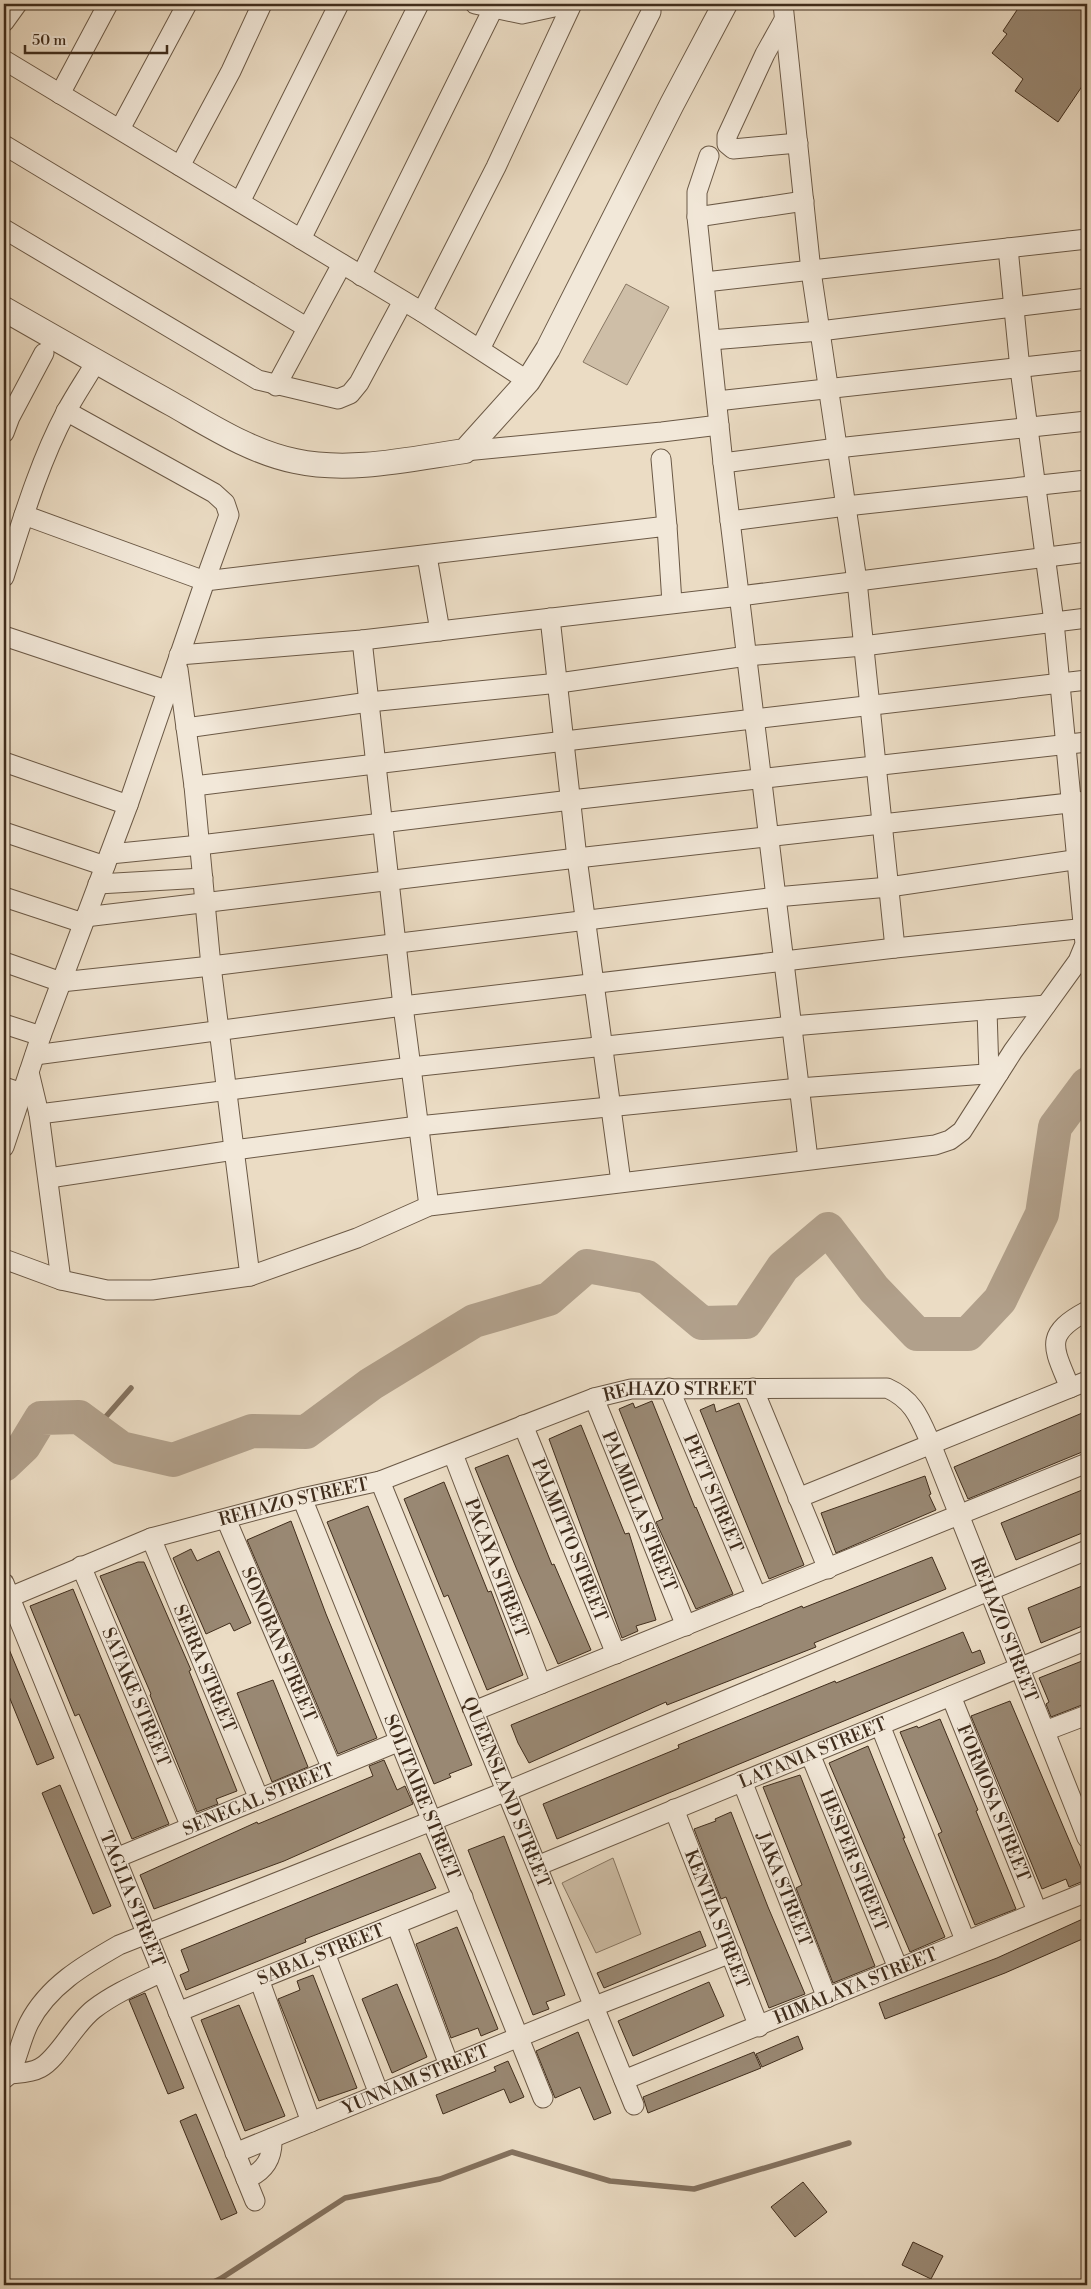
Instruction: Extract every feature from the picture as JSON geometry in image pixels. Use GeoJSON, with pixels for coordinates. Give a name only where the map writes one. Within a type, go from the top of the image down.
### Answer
{"type":"FeatureCollection","features":[{"type":"Feature","properties":{"kind":"street"},"geometry":{"type":"LineString","coordinates":[[4,22],[17,4]]}},
{"type":"Feature","properties":{"kind":"street"},"geometry":{"type":"LineString","coordinates":[[60,94],[108,4]]}},
{"type":"Feature","properties":{"kind":"street"},"geometry":{"type":"LineString","coordinates":[[120,129],[187,4]]}},
{"type":"Feature","properties":{"kind":"street"},"geometry":{"type":"LineString","coordinates":[[180,166],[231,71],[262,4]]}},
{"type":"Feature","properties":{"kind":"street"},"geometry":{"type":"LineString","coordinates":[[240,202],[340,4]]}},
{"type":"Feature","properties":{"kind":"street"},"geometry":{"type":"LineString","coordinates":[[301,239],[419,4]]}},
{"type":"Feature","properties":{"kind":"street"},"geometry":{"type":"LineString","coordinates":[[362,276],[484,6],[522,14],[570,4]]}},
{"type":"Feature","properties":{"kind":"street"},"geometry":{"type":"LineString","coordinates":[[422,312],[496,167],[570,4]]}},
{"type":"Feature","properties":{"kind":"street"},"geometry":{"type":"LineString","coordinates":[[480,348],[651,12],[652,4]]}},
{"type":"Feature","properties":{"kind":"street"},"geometry":{"type":"LineString","coordinates":[[465,452],[528,381],[548,349],[672,104],[725,4]]}},
{"type":"Feature","properties":{"kind":"street"},"geometry":{"type":"LineString","coordinates":[[783,12],[727,136],[727,144],[733,149],[798,143]]}},
{"type":"Feature","properties":{"kind":"street"},"geometry":{"type":"LineString","coordinates":[[783,12],[811,271],[857,581],[895,948]]}},
{"type":"Feature","properties":{"kind":"street"},"geometry":{"type":"LineString","coordinates":[[4,60],[422,312],[528,381]]}},
{"type":"Feature","properties":{"kind":"street"},"geometry":{"type":"LineString","coordinates":[[4,145],[306,327]]}},
{"type":"Feature","properties":{"kind":"street"},"geometry":{"type":"LineString","coordinates":[[709,156],[697,192],[697,217],[730,521],[808,1159]]}},
{"type":"Feature","properties":{"kind":"street"},"geometry":{"type":"LineString","coordinates":[[697,217],[804,201]]}},
{"type":"Feature","properties":{"kind":"street"},"geometry":{"type":"LineString","coordinates":[[4,229],[258,380],[276,386],[338,399],[350,394],[359,383],[403,301]]}},
{"type":"Feature","properties":{"kind":"street"},"geometry":{"type":"LineString","coordinates":[[705,282],[1087,239]]}},
{"type":"Feature","properties":{"kind":"street"},"geometry":{"type":"LineString","coordinates":[[4,1259],[61,1280],[107,1290],[152,1290],[250,1276],[357,1238],[429,1206],[935,1145],[950,1140],[962,1132],[994,1073],[1078,961],[1085,944],[1086,929],[1079,802],[1066,745],[1054,622],[1027,429],[1008,248]]}},
{"type":"Feature","properties":{"kind":"street"},"geometry":{"type":"LineString","coordinates":[[276,386],[306,327],[342,264]]}},
{"type":"Feature","properties":{"kind":"street"},"geometry":{"type":"LineString","coordinates":[[711,340],[820,331],[1087,298]]}},
{"type":"Feature","properties":{"kind":"street"},"geometry":{"type":"LineString","coordinates":[[4,309],[96,362],[259,451],[296,462],[338,465],[383,463],[719,424]]}},
{"type":"Feature","properties":{"kind":"street"},"geometry":{"type":"LineString","coordinates":[[4,433],[10,417],[44,353]]}},
{"type":"Feature","properties":{"kind":"street"},"geometry":{"type":"LineString","coordinates":[[717,401],[1087,360]]}},
{"type":"Feature","properties":{"kind":"street"},"geometry":{"type":"LineString","coordinates":[[4,577],[24,516],[52,442],[66,411],[96,362]]}},
{"type":"Feature","properties":{"kind":"street"},"geometry":{"type":"LineString","coordinates":[[4,1148],[41,1036],[128,805],[229,515],[225,503],[214,493],[66,411]]}},
{"type":"Feature","properties":{"kind":"street"},"geometry":{"type":"LineString","coordinates":[[724,463],[837,448],[1027,429],[1087,421]]}},
{"type":"Feature","properties":{"kind":"street"},"geometry":{"type":"LineString","coordinates":[[661,459],[672,603]]}},
{"type":"Feature","properties":{"kind":"street"},"geometry":{"type":"LineString","coordinates":[[730,521],[846,506],[1087,480]]}},
{"type":"Feature","properties":{"kind":"street"},"geometry":{"type":"LineString","coordinates":[[24,516],[205,581],[667,526]]}},
{"type":"Feature","properties":{"kind":"street"},"geometry":{"type":"LineString","coordinates":[[179,659],[362,640],[740,596],[1087,552]]}},
{"type":"Feature","properties":{"kind":"street"},"geometry":{"type":"LineString","coordinates":[[427,556],[440,631]]}},
{"type":"Feature","properties":{"kind":"street"},"geometry":{"type":"LineString","coordinates":[[550,618],[559,683],[577,858],[610,1107],[622,1182]]}},
{"type":"Feature","properties":{"kind":"street"},"geometry":{"type":"LineString","coordinates":[[186,728],[369,702],[559,683],[747,656],[863,646],[1087,618]]}},
{"type":"Feature","properties":{"kind":"street"},"geometry":{"type":"LineString","coordinates":[[4,636],[169,690]]}},
{"type":"Feature","properties":{"kind":"street"},"geometry":{"type":"LineString","coordinates":[[362,640],[403,1006],[429,1206]]}},
{"type":"Feature","properties":{"kind":"street"},"geometry":{"type":"LineString","coordinates":[[179,659],[194,786],[211,966],[250,1276]]}},
{"type":"Feature","properties":{"kind":"street"},"geometry":{"type":"LineString","coordinates":[[194,786],[565,740],[1087,680]]}},
{"type":"Feature","properties":{"kind":"street"},"geometry":{"type":"LineString","coordinates":[[4,832],[107,860],[200,846],[571,800],[1087,742]]}},
{"type":"Feature","properties":{"kind":"street"},"geometry":{"type":"LineString","coordinates":[[4,762],[128,805]]}},
{"type":"Feature","properties":{"kind":"street"},"geometry":{"type":"LineString","coordinates":[[4,897],[84,920],[205,903],[577,858],[1079,802]]}},
{"type":"Feature","properties":{"kind":"street"},"geometry":{"type":"LineString","coordinates":[[4,962],[61,982],[211,966],[776,897],[888,887],[1082,858]]}},
{"type":"Feature","properties":{"kind":"street"},"geometry":{"type":"LineString","coordinates":[[98,884],[203,878]]}},
{"type":"Feature","properties":{"kind":"street"},"geometry":{"type":"LineString","coordinates":[[32,1064],[220,1030],[403,1006],[784,963],[895,948],[1086,929]]}},
{"type":"Feature","properties":{"kind":"street"},"geometry":{"type":"LineString","coordinates":[[39,1114],[411,1067],[792,1026],[1046,1005]]}},
{"type":"Feature","properties":{"kind":"street"},"geometry":{"type":"LineString","coordinates":[[987,1010],[994,1073]]}},
{"type":"Feature","properties":{"kind":"street"},"geometry":{"type":"LineString","coordinates":[[4,1024],[41,1036]]}},
{"type":"Feature","properties":{"kind":"street"},"geometry":{"type":"LineString","coordinates":[[32,1064],[61,1280]]}},
{"type":"Feature","properties":{"kind":"street"},"geometry":{"type":"LineString","coordinates":[[48,1178],[234,1150],[418,1126],[799,1088],[994,1073]]}},
{"type":"Feature","properties":{"kind":"street"},"geometry":{"type":"LineString","coordinates":[[4,1087],[22,1093]]}},
{"type":"Feature","properties":{"kind":"street"},"geometry":{"type":"LineString","coordinates":[[798,1498],[1079,1384],[1056,1353],[1055,1342],[1059,1332],[1066,1324],[1087,1311]]}},
{"type":"Feature","properties":{"kind":"street","name":"PETT STREET"},"geometry":{"type":"LineString","coordinates":[[669,1388],[757,1598]]}},
{"type":"Feature","properties":{"kind":"street"},"geometry":{"type":"LineString","coordinates":[[753,1388],[828,1569]]}},
{"type":"Feature","properties":{"kind":"street","name":"REHAZO STREET"},"geometry":{"type":"LineString","coordinates":[[7,1590],[81,1566],[150,1538],[302,1498],[380,1481],[594,1398],[630,1389],[887,1388],[900,1394],[918,1414],[990,1589],[1045,1731],[1080,1801],[1087,1838]]}},
{"type":"Feature","properties":{"kind":"street","name":"PALMILLA STREET"},"geometry":{"type":"LineString","coordinates":[[594,1398],[686,1626]]}},
{"type":"Feature","properties":{"kind":"street","name":"PALMITTO STREET"},"geometry":{"type":"LineString","coordinates":[[523,1425],[616,1654]]}},
{"type":"Feature","properties":{"kind":"street","name":"PACAYA STREET"},"geometry":{"type":"LineString","coordinates":[[453,1454],[541,1684]]}},
{"type":"Feature","properties":{"kind":"street"},"geometry":{"type":"LineString","coordinates":[[474,1711],[960,1516],[1087,1463]]}},
{"type":"Feature","properties":{"kind":"street","name":"QUEENSLAND STREET"},"geometry":{"type":"LineString","coordinates":[[380,1481],[634,2105]]}},
{"type":"Feature","properties":{"kind":"street","name":"SOLITAIRE STREET"},"geometry":{"type":"LineString","coordinates":[[302,1498],[543,2098]]}},
{"type":"Feature","properties":{"kind":"street","name":"SONORAN STREET"},"geometry":{"type":"LineString","coordinates":[[226,1519],[332,1769]]}},
{"type":"Feature","properties":{"kind":"street","name":"SERRA STREET"},"geometry":{"type":"LineString","coordinates":[[150,1538],[259,1799]]}},
{"type":"Feature","properties":{"kind":"street"},"geometry":{"type":"LineString","coordinates":[[7,2077],[28,2024],[42,2002],[65,1980],[90,1962],[119,1945],[507,1791],[1087,1550]]}},
{"type":"Feature","properties":{"kind":"street","name":"SATAKE STREET"},"geometry":{"type":"LineString","coordinates":[[81,1566],[191,1827]]}},
{"type":"Feature","properties":{"kind":"street","name":"TAGLIA STREET"},"geometry":{"type":"LineString","coordinates":[[7,1590],[255,2201]]}},
{"type":"Feature","properties":{"kind":"street","name":"LATANIA STREET"},"geometry":{"type":"LineString","coordinates":[[537,1866],[1087,1640]]}},
{"type":"Feature","properties":{"kind":"street","name":"FORMOSA STREET"},"geometry":{"type":"LineString","coordinates":[[951,1696],[1037,1911]]}},
{"type":"Feature","properties":{"kind":"street"},"geometry":{"type":"LineString","coordinates":[[1045,1731],[1087,1715]]}},
{"type":"Feature","properties":{"kind":"street"},"geometry":{"type":"LineString","coordinates":[[880,1725],[965,1940]]}},
{"type":"Feature","properties":{"kind":"street","name":"SENEGAL STREET"},"geometry":{"type":"LineString","coordinates":[[116,1858],[400,1741]]}},
{"type":"Feature","properties":{"kind":"street","name":"HESPER STREET"},"geometry":{"type":"LineString","coordinates":[[810,1754],[898,1968]]}},
{"type":"Feature","properties":{"kind":"street","name":"JAKA STREET"},"geometry":{"type":"LineString","coordinates":[[742,1781],[827,1998]]}},
{"type":"Feature","properties":{"kind":"street","name":"KENTIA STREET"},"geometry":{"type":"LineString","coordinates":[[674,1809],[759,2027]]}},
{"type":"Feature","properties":{"kind":"street","name":"HIMALAYA STREET"},"geometry":{"type":"LineString","coordinates":[[624,2080],[759,2027],[965,1940],[1087,1892]]}},
{"type":"Feature","properties":{"kind":"street","name":"SABAL STREET"},"geometry":{"type":"LineString","coordinates":[[178,2012],[463,1897]]}},
{"type":"Feature","properties":{"kind":"street"},"geometry":{"type":"LineString","coordinates":[[396,1924],[449,2065]]}},
{"type":"Feature","properties":{"kind":"street"},"geometry":{"type":"LineString","coordinates":[[325,1953],[379,2094]]}},
{"type":"Feature","properties":{"kind":"street","name":"YUNNAM STREET"},"geometry":{"type":"LineString","coordinates":[[235,2153],[730,1953]]}},
{"type":"Feature","properties":{"kind":"street"},"geometry":{"type":"LineString","coordinates":[[7,2077],[28,2073],[50,2062],[81,2020],[95,2008],[122,1990],[162,1972]]}},
{"type":"Feature","properties":{"kind":"street"},"geometry":{"type":"LineString","coordinates":[[259,1979],[311,2122]]}},
{"type":"Feature","properties":{"kind":"street"},"geometry":{"type":"LineString","coordinates":[[246,2179],[264,2168],[272,2148],[272,2138]]}},
{"type":"Feature","properties":{"kind":"shaded area"},"geometry":{"type":"Polygon","coordinates":[[[626,284],[669,307],[627,385],[583,362],[626,284]]]}},
{"type":"Feature","properties":{"kind":"shaded area"},"geometry":{"type":"Polygon","coordinates":[[[613,1858],[641,1934],[596,1953],[562,1883],[613,1858]]]}},
{"type":"Feature","properties":{"kind":"building"},"geometry":{"type":"Polygon","coordinates":[[[1021,4],[1081,4],[1087,8],[1087,79],[1058,122],[1015,91],[1023,79],[992,53],[1007,34],[1003,31],[1021,4]]]}},
{"type":"Feature","properties":{"kind":"building"},"geometry":{"type":"Polygon","coordinates":[[[652,1401],[695,1508],[733,1594],[696,1609],[656,1522],[663,1519],[619,1409],[633,1403],[635,1408],[652,1401]]]}},
{"type":"Feature","properties":{"kind":"building"},"geometry":{"type":"Polygon","coordinates":[[[739,1403],[804,1565],[769,1579],[700,1410],[714,1404],[716,1412],[739,1403]]]}},
{"type":"Feature","properties":{"kind":"building"},"geometry":{"type":"Polygon","coordinates":[[[1087,1411],[1087,1450],[968,1499],[954,1467],[1087,1411]]]}},
{"type":"Feature","properties":{"kind":"building"},"geometry":{"type":"Polygon","coordinates":[[[581,1425],[625,1534],[629,1533],[656,1620],[636,1626],[638,1631],[622,1638],[549,1439],[581,1425]]]}},
{"type":"Feature","properties":{"kind":"building"},"geometry":{"type":"Polygon","coordinates":[[[508,1455],[552,1565],[554,1564],[591,1650],[558,1664],[475,1468],[508,1455]]]}},
{"type":"Feature","properties":{"kind":"building"},"geometry":{"type":"Polygon","coordinates":[[[925,1476],[931,1494],[929,1495],[936,1510],[836,1553],[821,1513],[925,1476]]]}},
{"type":"Feature","properties":{"kind":"building"},"geometry":{"type":"Polygon","coordinates":[[[444,1482],[488,1592],[491,1591],[523,1675],[487,1690],[448,1595],[444,1597],[404,1499],[444,1482]]]}},
{"type":"Feature","properties":{"kind":"building"},"geometry":{"type":"Polygon","coordinates":[[[1087,1488],[1087,1531],[1016,1560],[1001,1523],[1087,1488]]]}},
{"type":"Feature","properties":{"kind":"building"},"geometry":{"type":"Polygon","coordinates":[[[368,1506],[472,1765],[449,1774],[451,1777],[434,1784],[327,1522],[368,1506]]]}},
{"type":"Feature","properties":{"kind":"building"},"geometry":{"type":"Polygon","coordinates":[[[291,1521],[326,1614],[377,1738],[338,1754],[247,1540],[291,1521]]]}},
{"type":"Feature","properties":{"kind":"building"},"geometry":{"type":"Polygon","coordinates":[[[191,1549],[197,1561],[219,1551],[251,1623],[234,1631],[230,1623],[206,1634],[173,1558],[191,1549]]]}},
{"type":"Feature","properties":{"kind":"building"},"geometry":{"type":"Polygon","coordinates":[[[932,1557],[946,1589],[814,1643],[816,1647],[667,1705],[666,1702],[529,1763],[518,1743],[511,1725],[802,1606],[803,1608],[932,1557]]]}},
{"type":"Feature","properties":{"kind":"building"},"geometry":{"type":"Polygon","coordinates":[[[138,1562],[144,1562],[191,1670],[189,1671],[237,1791],[216,1799],[218,1804],[197,1812],[151,1694],[100,1576],[138,1562]]]}},
{"type":"Feature","properties":{"kind":"building"},"geometry":{"type":"Polygon","coordinates":[[[1087,1584],[1087,1624],[1041,1643],[1028,1608],[1087,1584]]]}},
{"type":"Feature","properties":{"kind":"building"},"geometry":{"type":"Polygon","coordinates":[[[73,1589],[169,1824],[132,1839],[79,1714],[75,1716],[30,1606],[73,1589]]]}},
{"type":"Feature","properties":{"kind":"building"},"geometry":{"type":"Polygon","coordinates":[[[963,1632],[972,1653],[980,1650],[985,1663],[557,1839],[543,1804],[679,1748],[678,1745],[835,1681],[836,1683],[963,1632]]]}},
{"type":"Feature","properties":{"kind":"building"},"geometry":{"type":"Polygon","coordinates":[[[4,1637],[54,1758],[37,1765],[4,1684],[4,1637]]]}},
{"type":"Feature","properties":{"kind":"building"},"geometry":{"type":"Polygon","coordinates":[[[1087,1659],[1087,1703],[1051,1717],[1046,1704],[1049,1702],[1039,1678],[1087,1659]]]}},
{"type":"Feature","properties":{"kind":"building"},"geometry":{"type":"Polygon","coordinates":[[[273,1680],[308,1767],[272,1782],[237,1693],[273,1680]]]}},
{"type":"Feature","properties":{"kind":"building"},"geometry":{"type":"Polygon","coordinates":[[[1010,1701],[1086,1880],[1069,1887],[1066,1879],[1042,1889],[971,1716],[1010,1701]]]}},
{"type":"Feature","properties":{"kind":"building"},"geometry":{"type":"Polygon","coordinates":[[[940,1719],[1016,1909],[975,1925],[938,1834],[942,1832],[900,1732],[917,1726],[918,1728],[940,1719]]]}},
{"type":"Feature","properties":{"kind":"building"},"geometry":{"type":"Polygon","coordinates":[[[868,1746],[905,1838],[903,1838],[945,1937],[910,1952],[829,1763],[868,1746]]]}},
{"type":"Feature","properties":{"kind":"building"},"geometry":{"type":"Polygon","coordinates":[[[384,1760],[397,1790],[405,1786],[413,1804],[284,1861],[154,1909],[140,1875],[257,1822],[258,1824],[373,1776],[369,1766],[384,1760]]]}},
{"type":"Feature","properties":{"kind":"building"},"geometry":{"type":"Polygon","coordinates":[[[800,1775],[875,1966],[833,1983],[796,1888],[802,1885],[763,1787],[800,1775]]]}},
{"type":"Feature","properties":{"kind":"building"},"geometry":{"type":"Polygon","coordinates":[[[60,1785],[111,1906],[93,1914],[42,1793],[60,1785]]]}},
{"type":"Feature","properties":{"kind":"building"},"geometry":{"type":"Polygon","coordinates":[[[731,1812],[768,1907],[805,1994],[769,2008],[726,1897],[721,1899],[694,1829],[716,1821],[715,1819],[731,1812]]]}},
{"type":"Feature","properties":{"kind":"building"},"geometry":{"type":"Polygon","coordinates":[[[504,1836],[565,1995],[546,2002],[549,2009],[533,2015],[468,1850],[504,1836]]]}},
{"type":"Feature","properties":{"kind":"building"},"geometry":{"type":"Polygon","coordinates":[[[420,1853],[436,1888],[305,1939],[306,1942],[186,1990],[180,1975],[189,1971],[181,1950],[420,1853]]]}},
{"type":"Feature","properties":{"kind":"building"},"geometry":{"type":"Polygon","coordinates":[[[1087,1917],[1087,1937],[1005,1973],[885,2019],[879,2003],[997,1958],[1087,1917]]]}},
{"type":"Feature","properties":{"kind":"building"},"geometry":{"type":"Polygon","coordinates":[[[457,1927],[498,2029],[481,2036],[478,2028],[451,2038],[416,1944],[457,1927]]]}},
{"type":"Feature","properties":{"kind":"building"},"geometry":{"type":"Polygon","coordinates":[[[700,1931],[706,1946],[604,1988],[597,1973],[700,1931]]]}},
{"type":"Feature","properties":{"kind":"building"},"geometry":{"type":"Polygon","coordinates":[[[313,1975],[357,2088],[319,2101],[278,1999],[300,1990],[297,1981],[313,1975]]]}},
{"type":"Feature","properties":{"kind":"building"},"geometry":{"type":"Polygon","coordinates":[[[709,1982],[724,2016],[633,2056],[618,2021],[709,1982]]]}},
{"type":"Feature","properties":{"kind":"building"},"geometry":{"type":"Polygon","coordinates":[[[397,1984],[427,2057],[392,2073],[362,1999],[397,1984]]]}},
{"type":"Feature","properties":{"kind":"building"},"geometry":{"type":"Polygon","coordinates":[[[145,1993],[184,2088],[168,2094],[129,2000],[145,1993]]]}},
{"type":"Feature","properties":{"kind":"building"},"geometry":{"type":"Polygon","coordinates":[[[239,2005],[285,2116],[245,2131],[201,2020],[239,2005]]]}},
{"type":"Feature","properties":{"kind":"building"},"geometry":{"type":"Polygon","coordinates":[[[578,2032],[611,2113],[594,2120],[580,2087],[555,2098],[536,2051],[578,2032]]]}},
{"type":"Feature","properties":{"kind":"building"},"geometry":{"type":"Polygon","coordinates":[[[798,2036],[803,2049],[762,2067],[756,2054],[798,2036]]]}},
{"type":"Feature","properties":{"kind":"building"},"geometry":{"type":"Polygon","coordinates":[[[754,2052],[761,2068],[648,2113],[643,2097],[754,2052]]]}},
{"type":"Feature","properties":{"kind":"building"},"geometry":{"type":"Polygon","coordinates":[[[508,2061],[524,2097],[510,2103],[504,2089],[443,2114],[436,2095],[496,2071],[494,2067],[508,2061]]]}},
{"type":"Feature","properties":{"kind":"building"},"geometry":{"type":"Polygon","coordinates":[[[196,2114],[237,2213],[221,2220],[180,2121],[196,2114]]]}},
{"type":"Feature","properties":{"kind":"building"},"geometry":{"type":"Polygon","coordinates":[[[803,2182],[827,2212],[795,2237],[771,2207],[803,2182]]]}},
{"type":"Feature","properties":{"kind":"building"},"geometry":{"type":"Polygon","coordinates":[[[913,2242],[943,2256],[931,2279],[902,2265],[913,2242]]]}},
{"type":"Feature","properties":{"kind":"waterway"},"geometry":{"type":"LineString","coordinates":[[4,1465],[24,1446],[41,1418],[79,1417],[121,1448],[173,1460],[252,1431],[306,1432],[371,1384],[474,1321],[549,1299],[587,1266],[647,1277],[702,1323],[746,1322],[783,1267],[828,1229],[874,1289],[917,1334],[968,1334],[1000,1300],[1042,1214],[1055,1127],[1087,1084]]}},
{"type":"Feature","properties":{"kind":"waterway"},"geometry":{"type":"LineString","coordinates":[[95,1429],[131,1388]]}},
{"type":"Feature","properties":{"kind":"waterway"},"geometry":{"type":"LineString","coordinates":[[207,2285],[220,2279],[345,2198],[440,2179],[512,2152],[610,2181],[694,2189],[849,2143]]}}]}
